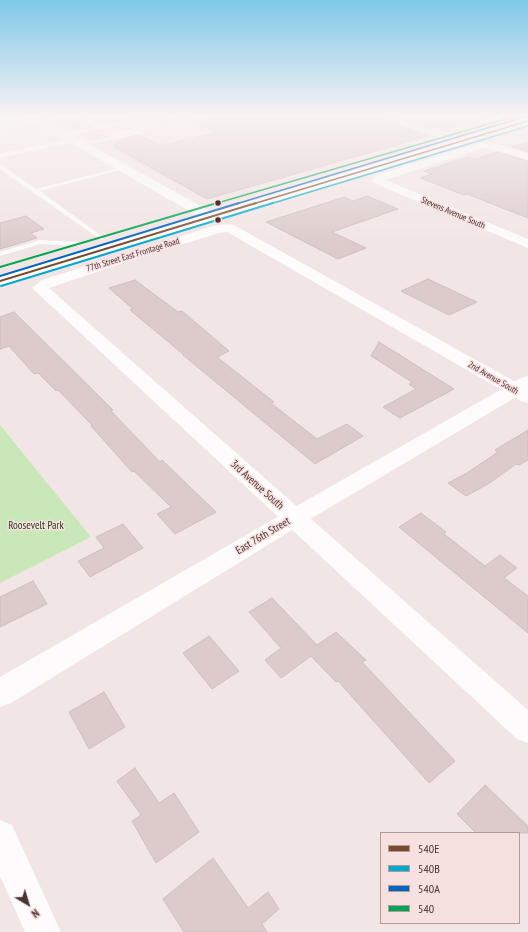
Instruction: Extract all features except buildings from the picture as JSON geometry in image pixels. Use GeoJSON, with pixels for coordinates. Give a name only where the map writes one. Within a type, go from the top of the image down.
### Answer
{"type":"FeatureCollection","features":[{"type":"Feature","properties":{"kind":"street"},"geometry":{"type":"LineString","coordinates":[[110,159],[210,217]]}},
{"type":"Feature","properties":{"kind":"street"},"geometry":{"type":"LineString","coordinates":[[0,268],[368,159]]}},
{"type":"Feature","properties":{"kind":"street"},"geometry":{"type":"LineString","coordinates":[[368,169],[390,159]]}},
{"type":"Feature","properties":{"kind":"street"},"geometry":{"type":"LineString","coordinates":[[0,281],[400,159]]}},
{"type":"Feature","properties":{"kind":"street","name":"Stevens Avenue South"},"geometry":{"type":"LineString","coordinates":[[437,159],[378,178],[378,181],[528,244]]}},
{"type":"Feature","properties":{"kind":"street","name":"77th Street East Frontage Road"},"geometry":{"type":"LineString","coordinates":[[40,288],[47,282],[218,229],[229,228]]}},
{"type":"Feature","properties":{"kind":"street","name":"2nd Avenue South"},"geometry":{"type":"LineString","coordinates":[[229,228],[524,390]]}},
{"type":"Feature","properties":{"kind":"street","name":"3rd Avenue South"},"geometry":{"type":"LineString","coordinates":[[40,288],[528,729]]}},
{"type":"Feature","properties":{"kind":"street","name":"East 76th Street"},"geometry":{"type":"LineString","coordinates":[[0,693],[294,518],[524,390]]}},
{"type":"Feature","properties":{"kind":"street"},"geometry":{"type":"LineString","coordinates":[[0,837],[44,932]]}},
{"type":"Feature","properties":{"kind":"lane"},"geometry":{"type":"LineString","coordinates":[[0,166],[100,238]]}},
{"type":"Feature","properties":{"kind":"lane"},"geometry":{"type":"LineString","coordinates":[[34,191],[125,168]]}},
{"type":"Feature","properties":{"kind":"lane"},"geometry":{"type":"LineString","coordinates":[[0,254],[40,242],[78,244]]}},
{"type":"Feature","properties":{"kind":"shaded area"},"geometry":{"type":"Polygon","coordinates":[[[129,159],[345,159],[207,199],[129,159]]]}},
{"type":"Feature","properties":{"kind":"green space","name":"Roosevelt Park"},"geometry":{"type":"Polygon","coordinates":[[[0,425],[91,537],[0,583],[0,425]]]}},
{"type":"Feature","properties":{"kind":"transit line","name":"540"},"geometry":{"type":"LineString","coordinates":[[0,267],[367,159]]}},
{"type":"Feature","properties":{"kind":"transit line","name":"540A"},"geometry":{"type":"LineString","coordinates":[[0,276],[384,159]]}},
{"type":"Feature","properties":{"kind":"transit line","name":"540E"},"geometry":{"type":"LineString","coordinates":[[0,281],[401,159]]}},
{"type":"Feature","properties":{"kind":"transit line","name":"540B"},"geometry":{"type":"LineString","coordinates":[[1,286],[418,159]]}}]}
